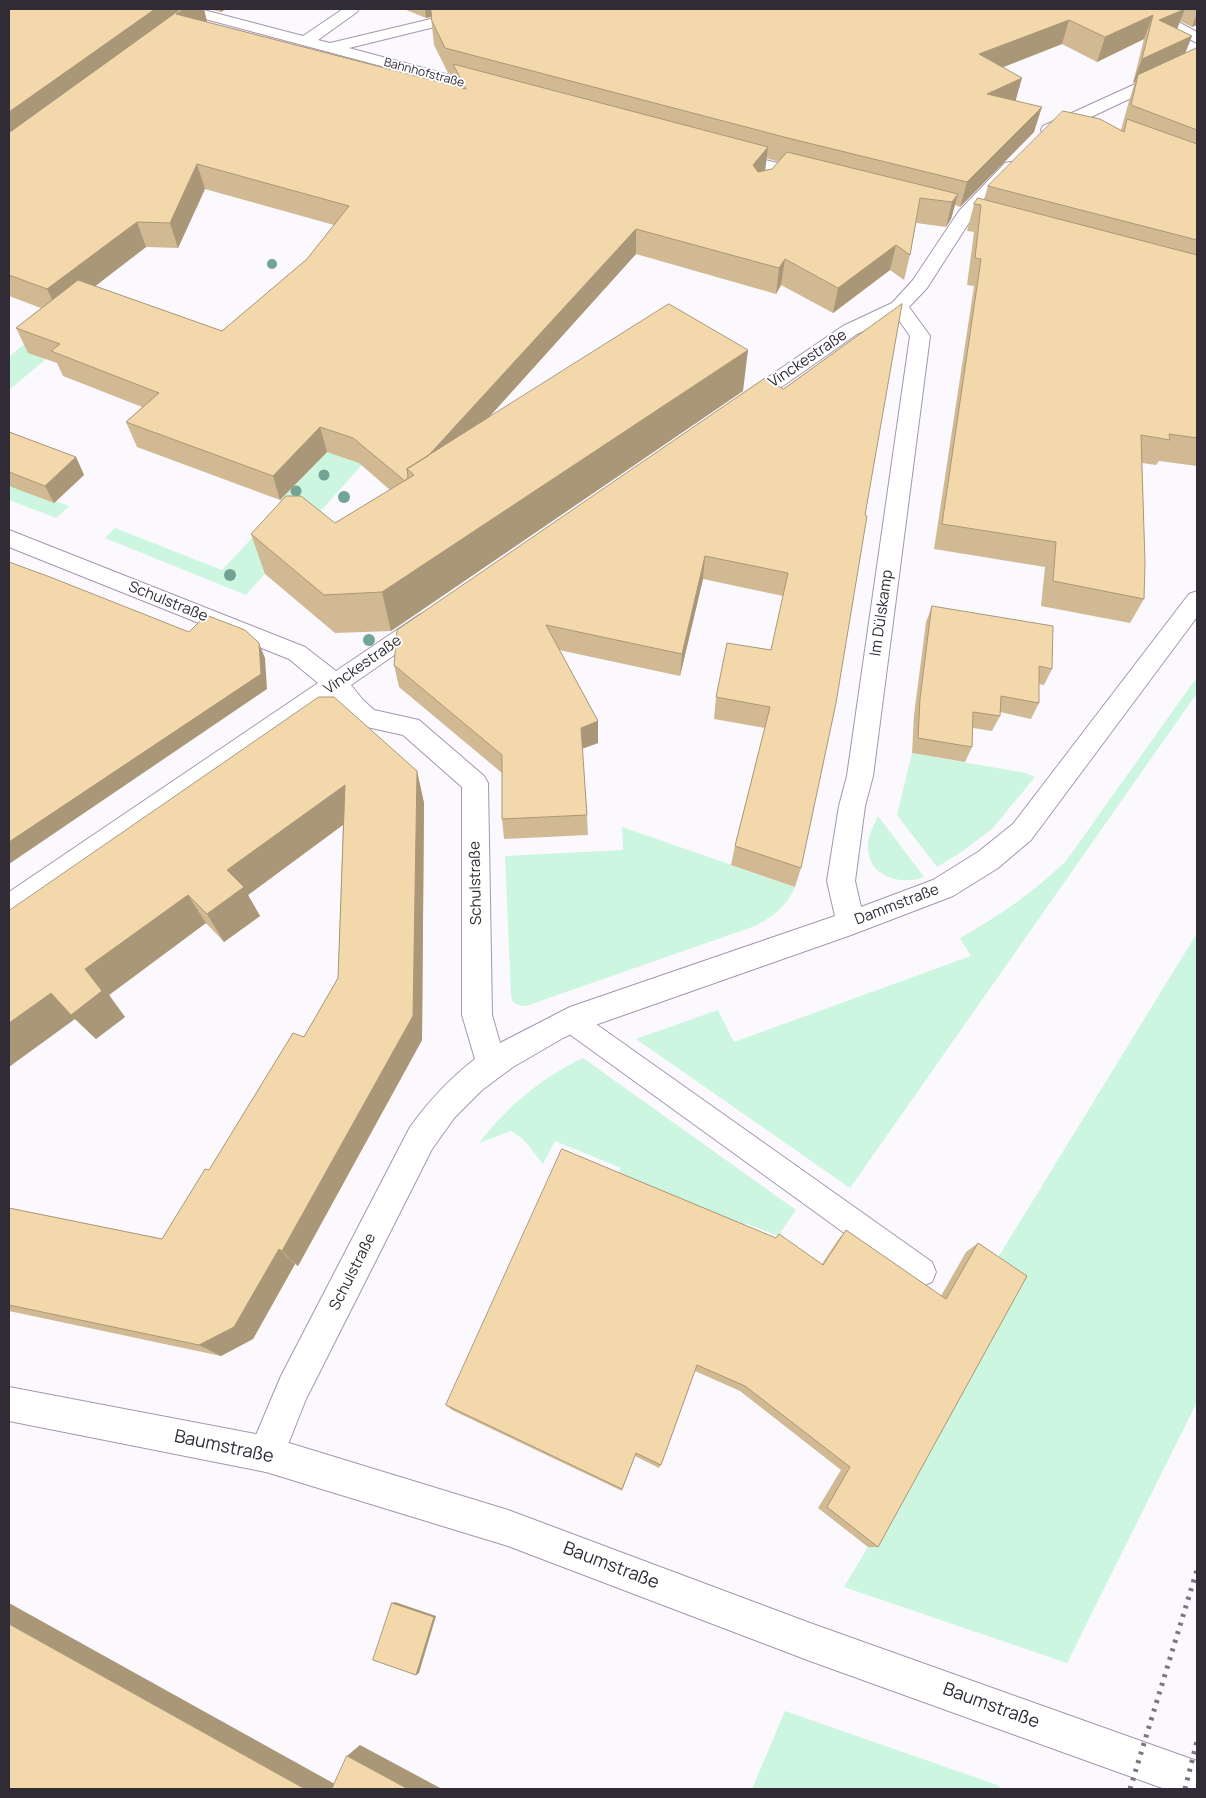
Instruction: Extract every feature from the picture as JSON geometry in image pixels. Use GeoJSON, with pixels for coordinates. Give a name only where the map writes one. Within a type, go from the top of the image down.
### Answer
{"type":"FeatureCollection","features":[{"type":"Feature","properties":{"kind":"street","name":"Bahnhofstraße"},"geometry":{"type":"LineString","coordinates":[[184,9],[504,94]]}},
{"type":"Feature","properties":{"kind":"street"},"geometry":{"type":"LineString","coordinates":[[306,40],[352,9]]}},
{"type":"Feature","properties":{"kind":"street"},"geometry":{"type":"LineString","coordinates":[[332,48],[491,9]]}},
{"type":"Feature","properties":{"kind":"street"},"geometry":{"type":"LineString","coordinates":[[1143,9],[1197,38]]}},
{"type":"Feature","properties":{"kind":"street"},"geometry":{"type":"LineString","coordinates":[[185,26],[202,13]]}},
{"type":"Feature","properties":{"kind":"street"},"geometry":{"type":"LineString","coordinates":[[1034,145],[1048,130],[1197,61]]}},
{"type":"Feature","properties":{"kind":"street"},"geometry":{"type":"LineString","coordinates":[[1083,114],[1096,126]]}},
{"type":"Feature","properties":{"kind":"street"},"geometry":{"type":"LineString","coordinates":[[712,151],[825,181]]}},
{"type":"Feature","properties":{"kind":"street","name":"Vinckestraße"},"geometry":{"type":"LineString","coordinates":[[728,414],[850,330],[899,307],[920,284],[965,215],[1020,159]]}},
{"type":"Feature","properties":{"kind":"street"},"geometry":{"type":"LineString","coordinates":[[767,184],[779,169]]}},
{"type":"Feature","properties":{"kind":"street"},"geometry":{"type":"LineString","coordinates":[[946,210],[984,220]]}},
{"type":"Feature","properties":{"kind":"street","name":"Im Dülskamp"},"geometry":{"type":"LineString","coordinates":[[851,923],[841,881],[852,806],[860,776],[920,336],[899,307]]}},
{"type":"Feature","properties":{"kind":"street","name":"Schulstraße"},"geometry":{"type":"LineString","coordinates":[[9,538],[297,654],[336,684],[354,707],[366,718],[410,727],[475,783],[477,1015],[490,1064],[465,1085],[443,1108],[421,1138],[293,1388],[266,1454]]}},
{"type":"Feature","properties":{"kind":"street","name":"Dammstraße"},"geometry":{"type":"LineString","coordinates":[[490,1064],[570,1020],[851,923],[943,888],[988,860],[1022,832],[1197,600]]}},
{"type":"Feature","properties":{"kind":"street","name":"Vinckestraße"},"geometry":{"type":"LineString","coordinates":[[9,907],[441,612]]}},
{"type":"Feature","properties":{"kind":"street","name":"Baumstraße"},"geometry":{"type":"LineString","coordinates":[[9,1404],[266,1454],[508,1528],[810,1642],[1197,1781]]}},
{"type":"Feature","properties":{"kind":"lane"},"geometry":{"type":"LineString","coordinates":[[570,1020],[922,1272]]}},
{"type":"Feature","properties":{"kind":"green space"},"geometry":{"type":"Polygon","coordinates":[[[59,314],[46,359],[9,390],[9,357],[59,314]]]}},
{"type":"Feature","properties":{"kind":"green space"},"geometry":{"type":"Polygon","coordinates":[[[329,439],[368,458],[246,595],[105,538],[115,528],[222,570],[283,505],[279,503],[280,500],[298,482],[329,439]]]}},
{"type":"Feature","properties":{"kind":"green space"},"geometry":{"type":"Polygon","coordinates":[[[9,483],[69,506],[56,518],[9,500],[9,483]]]}},
{"type":"Feature","properties":{"kind":"green space"},"geometry":{"type":"Polygon","coordinates":[[[1197,677],[1197,693],[850,1188],[636,1039],[718,1010],[734,1042],[971,956],[960,938],[1016,903],[1066,861],[1197,677]]]}},
{"type":"Feature","properties":{"kind":"green space"},"geometry":{"type":"Polygon","coordinates":[[[912,753],[1025,773],[1035,777],[992,829],[960,853],[937,867],[897,815],[912,753]]]}},
{"type":"Feature","properties":{"kind":"green space"},"geometry":{"type":"Polygon","coordinates":[[[878,816],[924,877],[915,880],[897,879],[880,873],[874,866],[870,859],[868,840],[878,816]]]}},
{"type":"Feature","properties":{"kind":"green space"},"geometry":{"type":"Polygon","coordinates":[[[622,827],[795,887],[788,900],[779,910],[755,926],[526,1006],[516,1004],[511,996],[505,856],[623,850],[622,827]]]}},
{"type":"Feature","properties":{"kind":"green space"},"geometry":{"type":"Polygon","coordinates":[[[1197,933],[1197,1402],[1067,1663],[844,1587],[868,1547],[991,1269],[1197,933]]]}},
{"type":"Feature","properties":{"kind":"green space"},"geometry":{"type":"Polygon","coordinates":[[[583,1058],[796,1210],[778,1236],[745,1223],[739,1239],[614,1182],[621,1168],[555,1141],[543,1164],[523,1139],[511,1131],[479,1143],[501,1117],[526,1094],[553,1075],[583,1058]]]}},
{"type":"Feature","properties":{"kind":"green space"},"geometry":{"type":"Polygon","coordinates":[[[785,1711],[1000,1786],[999,1789],[752,1789],[785,1711]]]}},
{"type":"Feature","properties":{"kind":"building"},"geometry":{"type":"Polygon","coordinates":[[[9,9],[155,9],[9,112],[9,9]]]}},
{"type":"Feature","properties":{"kind":"building"},"geometry":{"type":"Polygon","coordinates":[[[181,9],[184,9],[176,14],[466,89],[453,64],[768,147],[753,165],[758,172],[772,169],[787,152],[958,194],[952,202],[920,198],[910,255],[896,245],[838,288],[785,259],[779,268],[636,229],[428,456],[407,469],[408,477],[405,481],[353,438],[320,427],[273,476],[126,422],[159,393],[51,351],[60,344],[16,328],[78,280],[222,331],[307,259],[349,206],[197,164],[170,223],[137,222],[47,289],[9,275],[9,133],[181,9]]]}},
{"type":"Feature","properties":{"kind":"building"},"geometry":{"type":"Polygon","coordinates":[[[431,9],[1185,9],[1159,20],[1192,36],[1142,59],[1153,15],[1105,37],[1069,20],[979,54],[1022,78],[987,94],[1042,107],[967,182],[788,138],[445,48],[432,21],[431,9]]]}},
{"type":"Feature","properties":{"kind":"building"},"geometry":{"type":"Polygon","coordinates":[[[1197,48],[1197,130],[1131,105],[1138,75],[1197,48]]]}},
{"type":"Feature","properties":{"kind":"building"},"geometry":{"type":"Polygon","coordinates":[[[1063,111],[1100,119],[1124,132],[1127,119],[1197,144],[1197,240],[988,186],[1063,111]]]}},
{"type":"Feature","properties":{"kind":"building"},"geometry":{"type":"Polygon","coordinates":[[[978,198],[1197,255],[1197,438],[1169,434],[1170,440],[1141,435],[1145,563],[1144,599],[1053,581],[1056,542],[942,524],[981,259],[975,258],[981,205],[974,204],[978,198]]]}},
{"type":"Feature","properties":{"kind":"building"},"geometry":{"type":"Polygon","coordinates":[[[669,304],[748,350],[382,592],[324,595],[251,534],[286,496],[301,496],[335,523],[414,475],[407,469],[669,304]]]}},
{"type":"Feature","properties":{"kind":"building"},"geometry":{"type":"Polygon","coordinates":[[[902,304],[865,515],[867,516],[836,703],[801,868],[735,846],[770,707],[716,697],[727,643],[771,650],[788,573],[705,556],[682,654],[546,625],[598,721],[581,728],[587,815],[502,819],[502,755],[394,665],[397,630],[765,378],[783,389],[902,304]]]}},
{"type":"Feature","properties":{"kind":"building"},"geometry":{"type":"Polygon","coordinates":[[[9,432],[76,457],[45,486],[9,472],[9,432]]]}},
{"type":"Feature","properties":{"kind":"building"},"geometry":{"type":"Polygon","coordinates":[[[9,562],[189,632],[206,615],[245,630],[259,643],[261,674],[9,842],[9,562]]]}},
{"type":"Feature","properties":{"kind":"building"},"geometry":{"type":"Polygon","coordinates":[[[932,606],[1053,626],[1052,669],[1039,666],[1039,703],[1001,696],[1000,716],[973,712],[972,747],[918,738],[920,699],[932,606]]]}},
{"type":"Feature","properties":{"kind":"building"},"geometry":{"type":"Polygon","coordinates":[[[319,697],[334,697],[417,771],[413,1016],[282,1251],[279,1249],[234,1327],[199,1345],[9,1305],[9,1208],[162,1239],[205,1169],[209,1170],[293,1033],[304,1037],[338,978],[345,785],[227,870],[244,887],[207,914],[188,895],[85,969],[102,991],[71,1015],[51,993],[9,1023],[9,911],[319,697]]]}},
{"type":"Feature","properties":{"kind":"building"},"geometry":{"type":"Polygon","coordinates":[[[562,1149],[776,1238],[779,1234],[823,1265],[846,1230],[946,1299],[978,1243],[1027,1276],[878,1547],[827,1507],[850,1467],[745,1386],[697,1365],[661,1465],[636,1453],[622,1489],[446,1405],[562,1149]]]}},
{"type":"Feature","properties":{"kind":"building"},"geometry":{"type":"Polygon","coordinates":[[[392,1603],[434,1617],[416,1675],[373,1660],[392,1603]]]}},
{"type":"Feature","properties":{"kind":"building"},"geometry":{"type":"Polygon","coordinates":[[[9,1624],[305,1789],[9,1789],[9,1624]]]}},
{"type":"Feature","properties":{"kind":"building"},"geometry":{"type":"Polygon","coordinates":[[[347,1756],[408,1789],[332,1789],[347,1756]]]}},
{"type":"Feature","properties":{"kind":"railway"},"geometry":{"type":"LineString","coordinates":[[1130,1789],[1197,1570]]}},
{"type":"Feature","properties":{"kind":"railway"},"geometry":{"type":"LineString","coordinates":[[1185,1789],[1197,1741]]}}]}
